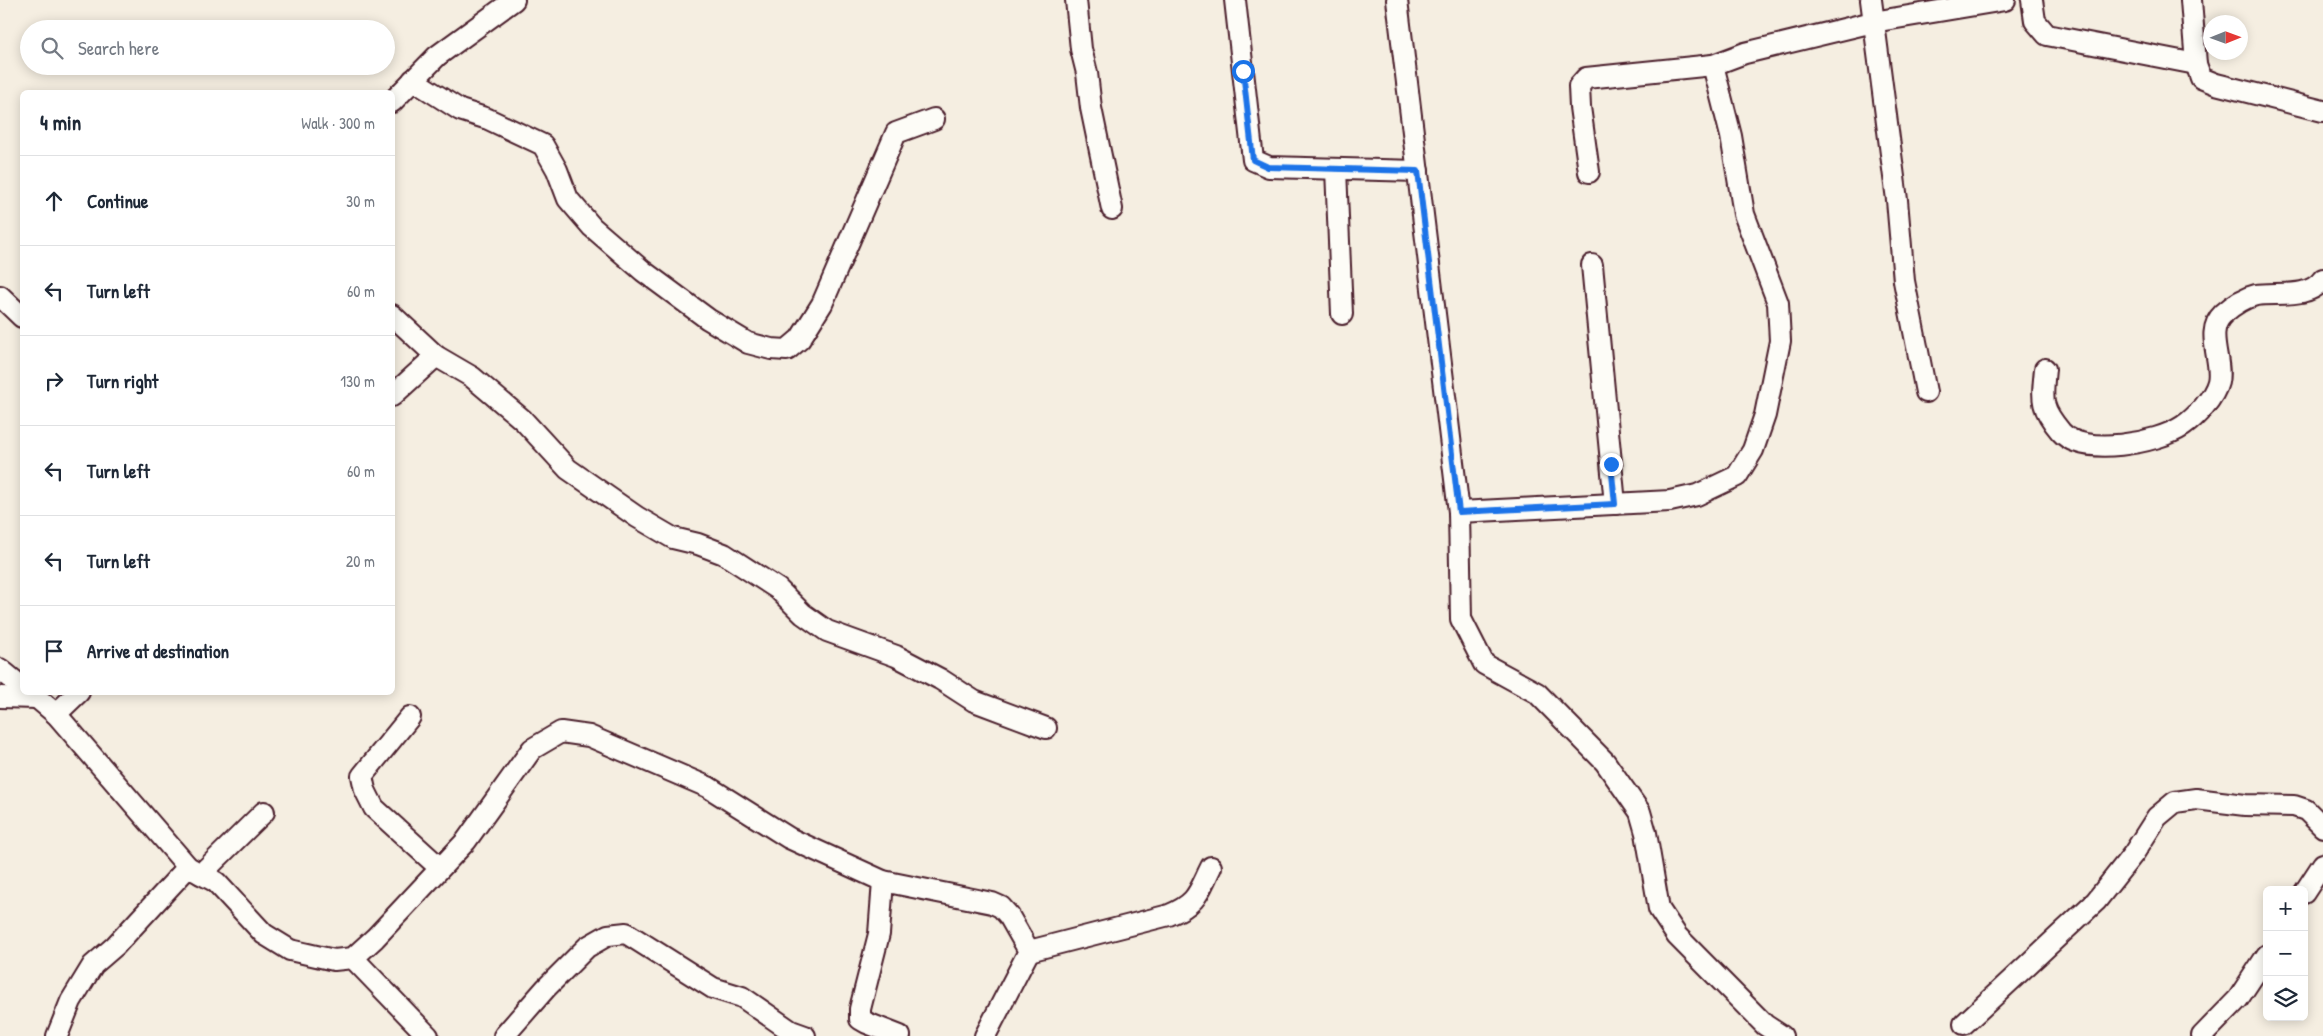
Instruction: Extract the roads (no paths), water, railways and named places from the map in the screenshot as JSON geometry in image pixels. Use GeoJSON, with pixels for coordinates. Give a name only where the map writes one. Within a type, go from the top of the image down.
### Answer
{"type":"FeatureCollection","features":[{"type":"Feature","properties":{"kind":"street"},"geometry":{"type":"LineString","coordinates":[[395,99],[437,56],[514,0]]}},
{"type":"Feature","properties":{"kind":"street"},"geometry":{"type":"LineString","coordinates":[[1076,0],[1081,49],[1088,73],[1091,108],[1112,209]]}},
{"type":"Feature","properties":{"kind":"street"},"geometry":{"type":"LineString","coordinates":[[1235,0],[1253,160],[1268,167],[1418,171]]}},
{"type":"Feature","properties":{"kind":"street"},"geometry":{"type":"LineString","coordinates":[[1397,0],[1459,512],[1461,619],[1484,664],[1537,693],[1605,762],[1640,812],[1646,833],[1659,909],[1677,936],[1765,1025],[1782,1036]]}},
{"type":"Feature","properties":{"kind":"street"},"geometry":{"type":"LineString","coordinates":[[1871,0],[1896,192],[1904,281],[1926,392]]}},
{"type":"Feature","properties":{"kind":"street"},"geometry":{"type":"LineString","coordinates":[[1589,172],[1579,86],[1586,78],[1713,65],[1745,53],[1873,22],[2005,0]]}},
{"type":"Feature","properties":{"kind":"street"},"geometry":{"type":"LineString","coordinates":[[2032,0],[2035,21],[2047,35],[2196,64]]}},
{"type":"Feature","properties":{"kind":"street"},"geometry":{"type":"LineString","coordinates":[[2191,0],[2196,64],[2201,78],[2216,84],[2323,111]]}},
{"type":"Feature","properties":{"kind":"street"},"geometry":{"type":"LineString","coordinates":[[1459,512],[1670,501],[1697,495],[1737,476],[1753,450],[1765,414],[1780,341],[1778,303],[1744,214],[1731,136],[1713,65]]}},
{"type":"Feature","properties":{"kind":"street"},"geometry":{"type":"LineString","coordinates":[[412,80],[460,110],[488,119],[543,145],[557,170],[568,199],[592,227],[643,271],[708,319],[748,343],[771,349],[787,350],[800,339],[822,304],[896,133],[934,119]]}},
{"type":"Feature","properties":{"kind":"street"},"geometry":{"type":"LineString","coordinates":[[1336,169],[1342,314]]}},
{"type":"Feature","properties":{"kind":"street"},"geometry":{"type":"LineString","coordinates":[[1592,266],[1615,504]]}},
{"type":"Feature","properties":{"kind":"street"},"geometry":{"type":"LineString","coordinates":[[2045,369],[2042,401],[2051,420],[2066,438],[2087,444],[2117,445],[2160,437],[2183,426],[2210,400],[2218,382],[2214,333],[2219,318],[2236,303],[2255,295],[2300,292],[2319,285],[2323,279]]}},
{"type":"Feature","properties":{"kind":"street"},"geometry":{"type":"LineString","coordinates":[[0,296],[20,314]]}},
{"type":"Feature","properties":{"kind":"street"},"geometry":{"type":"LineString","coordinates":[[395,318],[436,356],[472,378],[523,420],[568,469],[637,517],[673,538],[698,544],[724,554],[778,589],[803,614],[826,631],[896,656],[940,679],[974,701],[1046,728]]}},
{"type":"Feature","properties":{"kind":"street"},"geometry":{"type":"LineString","coordinates":[[395,393],[436,356]]}},
{"type":"Feature","properties":{"kind":"street"},"geometry":{"type":"LineString","coordinates":[[0,669],[20,684]]}},
{"type":"Feature","properties":{"kind":"street"},"geometry":{"type":"LineString","coordinates":[[0,697],[20,694]]}},
{"type":"Feature","properties":{"kind":"street"},"geometry":{"type":"LineString","coordinates":[[34,695],[56,714],[194,871],[216,882],[264,934],[290,950],[334,960],[353,958],[375,938],[466,841],[532,749],[561,732],[589,736],[708,787],[789,838],[883,881],[992,903],[1001,907],[1029,951]]}},
{"type":"Feature","properties":{"kind":"street"},"geometry":{"type":"LineString","coordinates":[[56,714],[76,695]]}},
{"type":"Feature","properties":{"kind":"street"},"geometry":{"type":"LineString","coordinates":[[410,717],[362,776],[365,790],[374,808],[440,868]]}},
{"type":"Feature","properties":{"kind":"street"},"geometry":{"type":"LineString","coordinates":[[1964,1024],[2096,901],[2134,853],[2157,817],[2175,802],[2196,799],[2245,805],[2294,806],[2306,810],[2323,828]]}},
{"type":"Feature","properties":{"kind":"street"},"geometry":{"type":"LineString","coordinates":[[58,1036],[71,1001],[93,965],[194,871],[264,812]]}},
{"type":"Feature","properties":{"kind":"street"},"geometry":{"type":"LineString","coordinates":[[2308,887],[2323,864]]}},
{"type":"Feature","properties":{"kind":"street"},"geometry":{"type":"LineString","coordinates":[[985,1036],[1029,951],[1169,915],[1188,908],[1211,867]]}},
{"type":"Feature","properties":{"kind":"street"},"geometry":{"type":"LineString","coordinates":[[883,881],[879,934],[860,1009],[860,1027],[866,1024],[900,1036]]}},
{"type":"Feature","properties":{"kind":"street"},"geometry":{"type":"LineString","coordinates":[[504,1036],[546,988],[587,947],[608,935],[626,934],[713,988],[742,998],[791,1031],[805,1036]]}},
{"type":"Feature","properties":{"kind":"street"},"geometry":{"type":"LineString","coordinates":[[353,958],[428,1036]]}},
{"type":"Feature","properties":{"kind":"street"},"geometry":{"type":"LineString","coordinates":[[2202,1036],[2238,999],[2263,961]]}}]}
